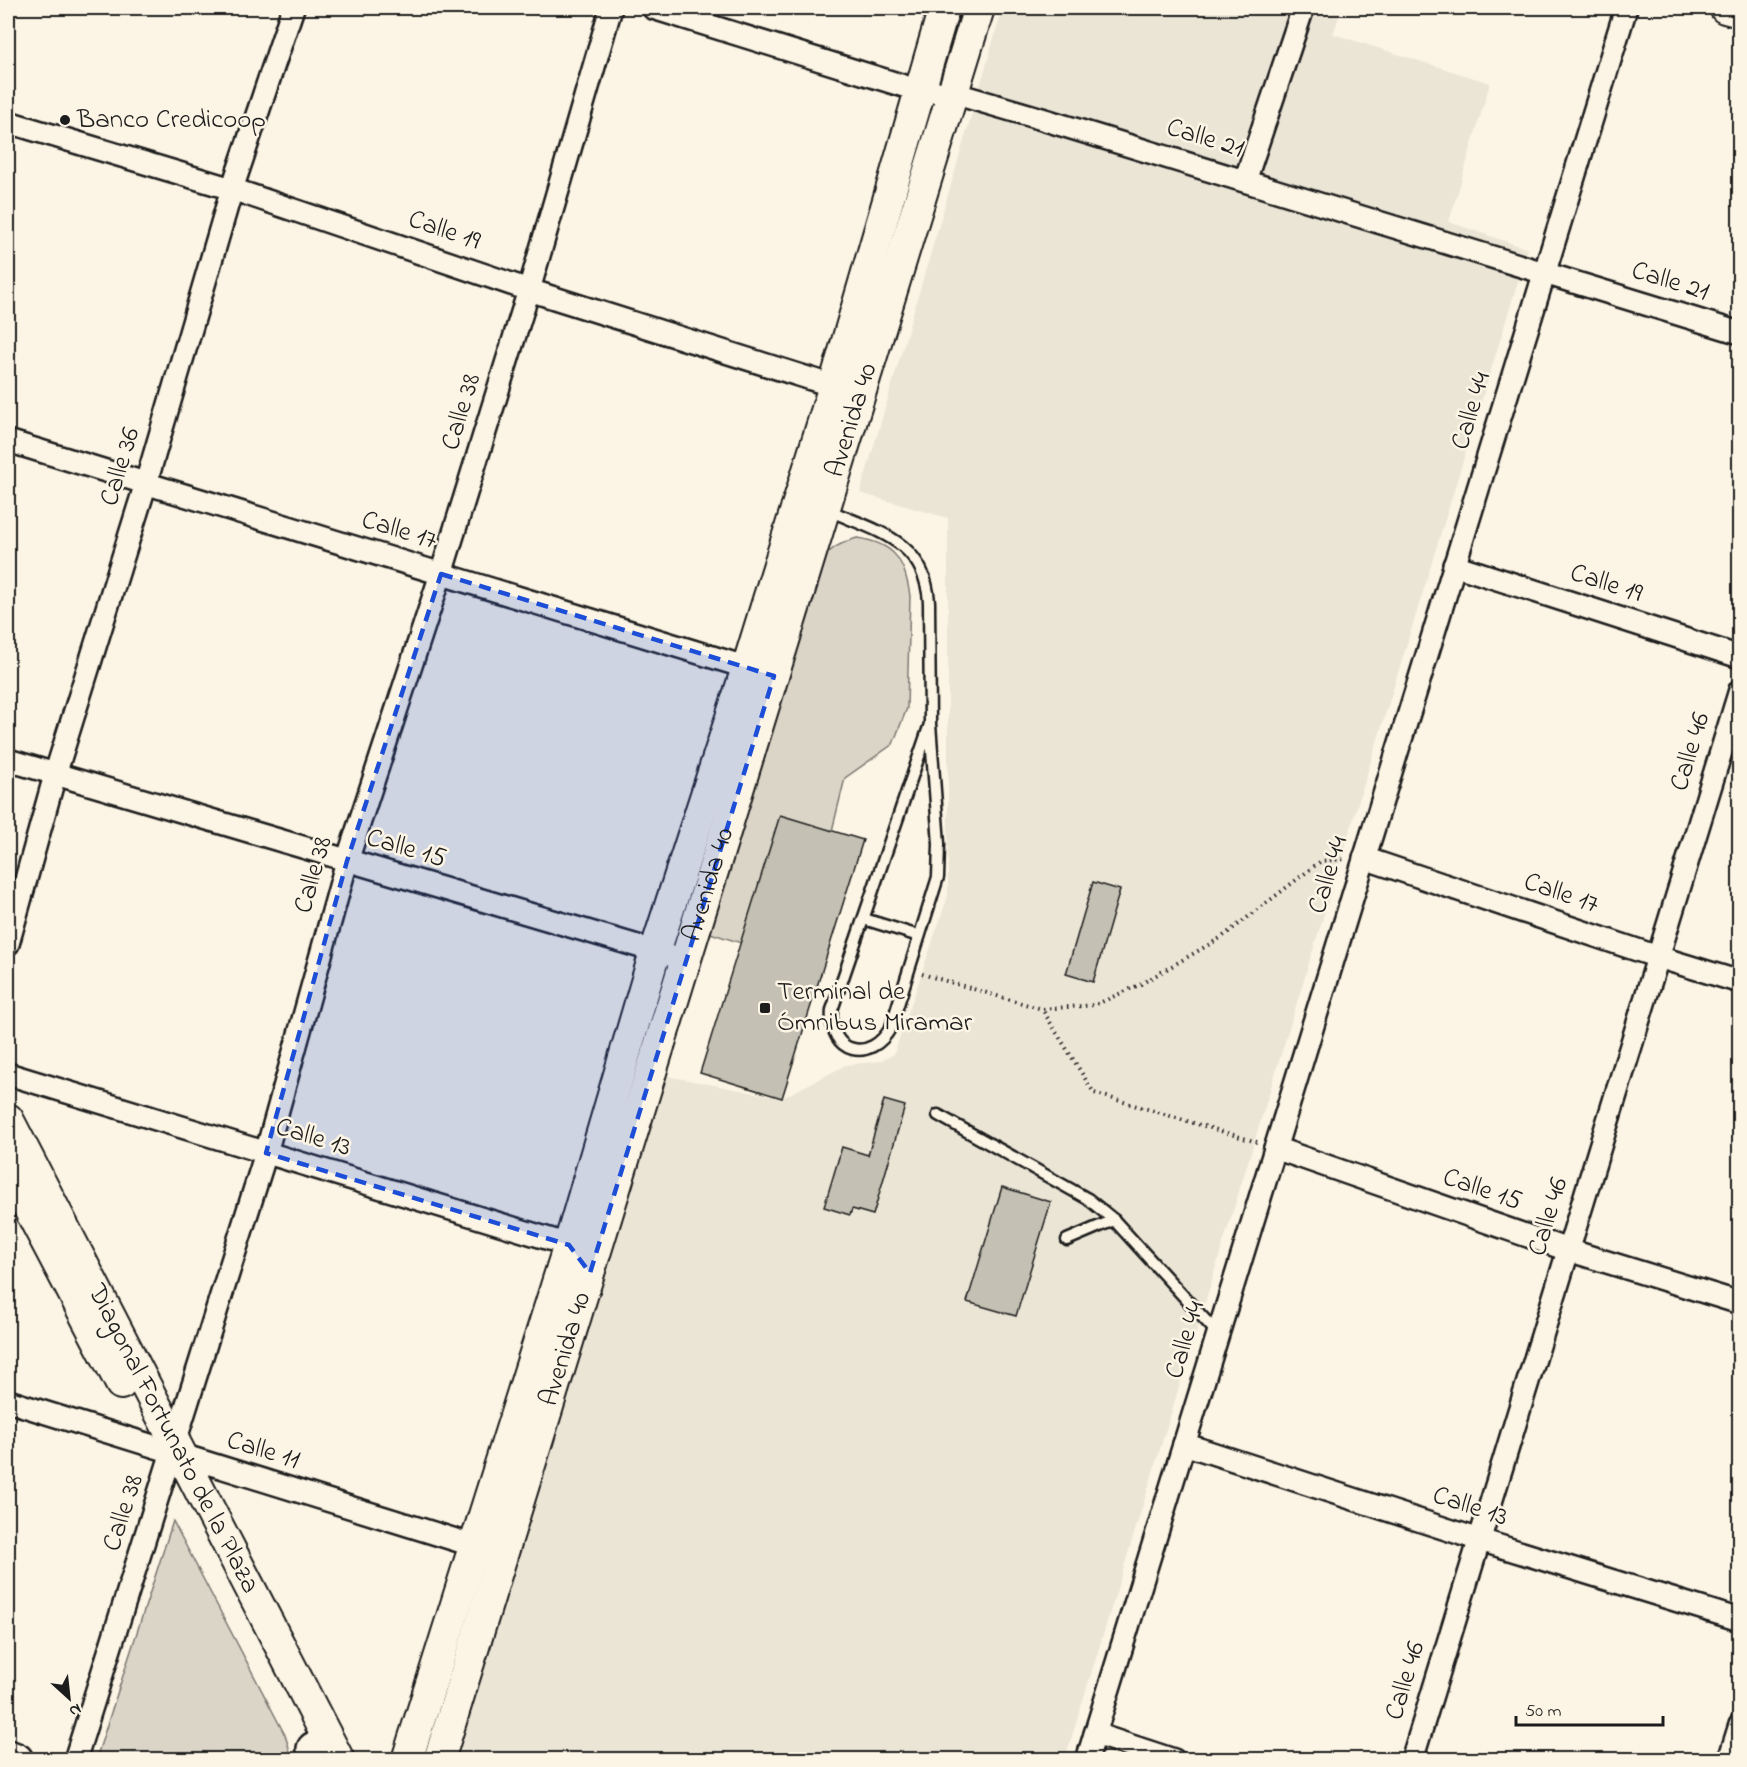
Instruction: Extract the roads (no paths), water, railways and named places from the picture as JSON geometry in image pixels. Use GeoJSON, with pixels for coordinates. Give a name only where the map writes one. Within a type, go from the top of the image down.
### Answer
{"type":"FeatureCollection","features":[{"type":"Feature","properties":{"kind":"main road","name":"Avenida 40"},"geometry":{"type":"LineString","coordinates":[[848,391],[920,91],[944,8]]}},
{"type":"Feature","properties":{"kind":"main road","name":"Avenida 40"},"geometry":{"type":"LineString","coordinates":[[407,1760],[489,1550],[590,1273],[686,961],[761,672],[848,391],[953,93],[979,8]]}},
{"type":"Feature","properties":{"kind":"main road"},"geometry":{"type":"LineString","coordinates":[[1725,8],[1740,12]]}},
{"type":"Feature","properties":{"kind":"main road","name":"Avenida 40"},"geometry":{"type":"LineString","coordinates":[[439,1760],[489,1550],[569,1245],[656,952],[761,672]]}},
{"type":"Feature","properties":{"kind":"main road","name":"Diagonal Fortunato de la Plaza"},"geometry":{"type":"LineString","coordinates":[[8,1119],[170,1454],[322,1757]]}},
{"type":"Feature","properties":{"kind":"main road","name":"Diagonal Fortunato de la Plaza"},"geometry":{"type":"LineString","coordinates":[[8,1169],[170,1454]]}},
{"type":"Feature","properties":{"kind":"main road"},"geometry":{"type":"LineString","coordinates":[[8,1757],[16,1760]]}},
{"type":"Feature","properties":{"kind":"street","name":"Calle 36"},"geometry":{"type":"LineString","coordinates":[[8,944],[55,775],[146,483],[232,189],[293,8]]}},
{"type":"Feature","properties":{"kind":"street","name":"Calle 38"},"geometry":{"type":"LineString","coordinates":[[75,1760],[266,1153],[347,861],[441,574],[529,290],[611,8]]}},
{"type":"Feature","properties":{"kind":"street","name":"Calle 21"},"geometry":{"type":"LineString","coordinates":[[653,8],[920,91],[953,93],[1740,333]]}},
{"type":"Feature","properties":{"kind":"street"},"geometry":{"type":"LineString","coordinates":[[1245,181],[1303,8]]}},
{"type":"Feature","properties":{"kind":"street","name":"Calle 44"},"geometry":{"type":"LineString","coordinates":[[1087,1760],[1626,8]]}},
{"type":"Feature","properties":{"kind":"street","name":"Calle 19"},"geometry":{"type":"LineString","coordinates":[[8,122],[232,189],[529,290],[848,391]]}},
{"type":"Feature","properties":{"kind":"street","name":"Calle 17"},"geometry":{"type":"LineString","coordinates":[[8,441],[761,672]]}},
{"type":"Feature","properties":{"kind":"street","name":"Calle 19"},"geometry":{"type":"LineString","coordinates":[[1454,565],[1740,657]]}},
{"type":"Feature","properties":{"kind":"street","name":"Calle 46"},"geometry":{"type":"LineString","coordinates":[[1412,1760],[1740,690]]}},
{"type":"Feature","properties":{"kind":"street","name":"Calle 15"},"geometry":{"type":"LineString","coordinates":[[8,759],[55,775],[686,961]]}},
{"type":"Feature","properties":{"kind":"street","name":"Calle 17"},"geometry":{"type":"LineString","coordinates":[[1364,858],[1658,957],[1740,982]]}},
{"type":"Feature","properties":{"kind":"street","name":"Calle 13"},"geometry":{"type":"LineString","coordinates":[[8,1074],[569,1245]]}},
{"type":"Feature","properties":{"kind":"street","name":"Calle 15"},"geometry":{"type":"LineString","coordinates":[[1275,1148],[1568,1250],[1740,1303]]}},
{"type":"Feature","properties":{"kind":"street"},"geometry":{"type":"LineString","coordinates":[[569,1245],[590,1273]]}},
{"type":"Feature","properties":{"kind":"street","name":"Calle 11"},"geometry":{"type":"LineString","coordinates":[[8,1401],[170,1454],[489,1550]]}},
{"type":"Feature","properties":{"kind":"street","name":"Calle 13"},"geometry":{"type":"LineString","coordinates":[[1184,1444],[1480,1540],[1740,1620]]}},
{"type":"Feature","properties":{"kind":"street"},"geometry":{"type":"LineString","coordinates":[[1729,1760],[1740,1725]]}},
{"type":"Feature","properties":{"kind":"street"},"geometry":{"type":"LineString","coordinates":[[1095,1734],[1174,1760]]}},
{"type":"Feature","properties":{"kind":"lane"},"geometry":{"type":"LineString","coordinates":[[813,504],[885,535],[902,545],[915,556],[924,572],[928,586],[930,724],[939,844],[938,877],[887,1034],[877,1044],[863,1050],[851,1050],[841,1044],[835,1034],[831,1022],[832,1010],[930,724]]}},
{"type":"Feature","properties":{"kind":"lane"},"geometry":{"type":"LineString","coordinates":[[864,919],[919,936]]}},
{"type":"Feature","properties":{"kind":"lane"},"geometry":{"type":"LineString","coordinates":[[939,1115],[1088,1198],[1114,1220],[1218,1334]]}},
{"type":"Feature","properties":{"kind":"lane"},"geometry":{"type":"LineString","coordinates":[[1067,1240],[1114,1220]]}},
{"type":"Feature","properties":{"kind":"place","name":"Banco Credicoop"},"geometry":{"type":"Point","coordinates":[65,120]}},
{"type":"Feature","properties":{"kind":"place","name":"Terminal de Ómnibus Miramar"},"geometry":{"type":"Point","coordinates":[765,1008]}}]}
